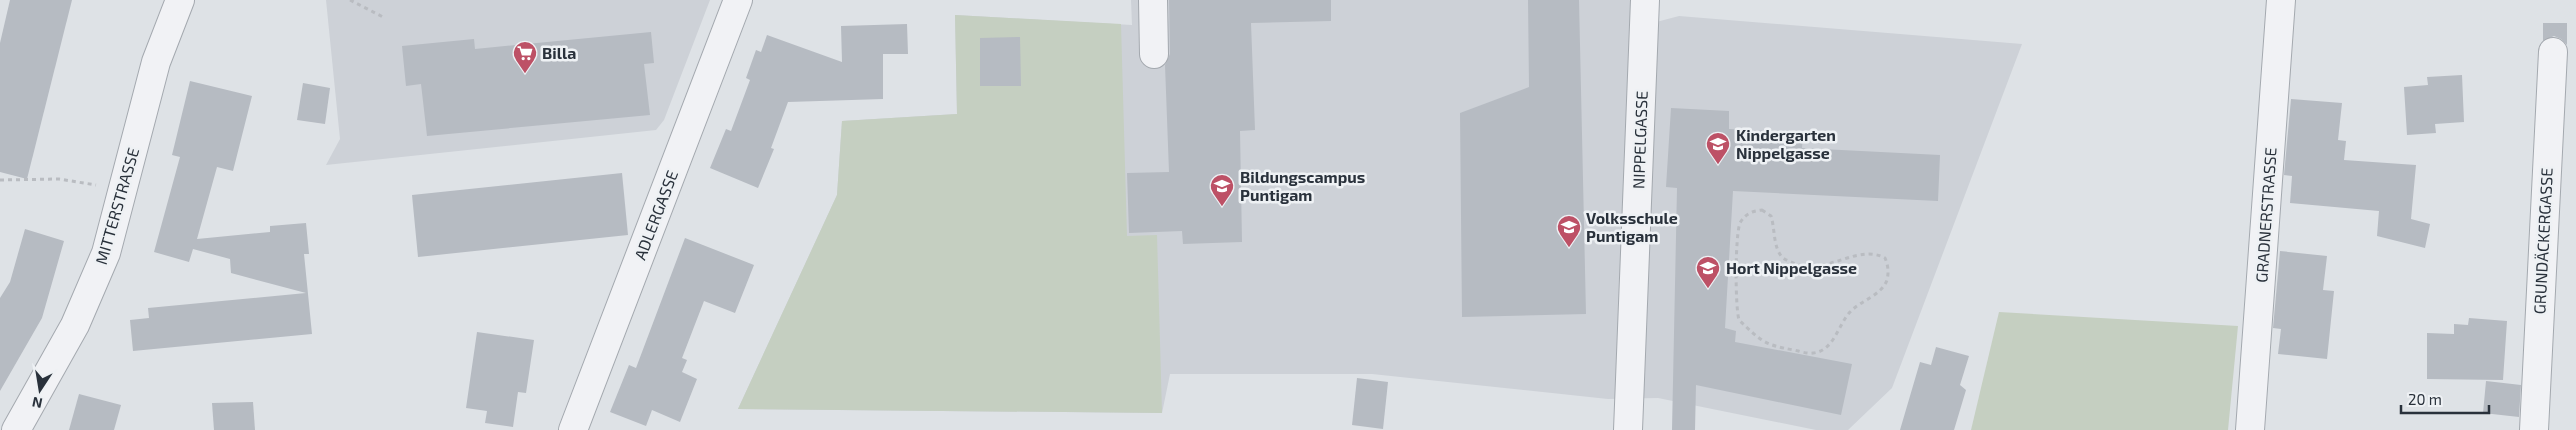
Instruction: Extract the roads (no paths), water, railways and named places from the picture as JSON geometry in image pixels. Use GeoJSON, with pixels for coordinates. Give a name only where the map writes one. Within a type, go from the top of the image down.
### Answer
{"type":"FeatureCollection","features":[{"type":"Feature","properties":{"kind":"street","name":"MITTERSTRASSE"},"geometry":{"type":"LineString","coordinates":[[16,430],[75,325],[106,253],[156,62],[180,0]]}},
{"type":"Feature","properties":{"kind":"street","name":"ADLERGASSE"},"geometry":{"type":"LineString","coordinates":[[573,430],[738,0]]}},
{"type":"Feature","properties":{"kind":"street"},"geometry":{"type":"LineString","coordinates":[[1153,0],[1154,54]]}},
{"type":"Feature","properties":{"kind":"street","name":"NIPPELGASSE"},"geometry":{"type":"LineString","coordinates":[[1628,430],[1645,0]]}},
{"type":"Feature","properties":{"kind":"street","name":"GRADNERSTRASSE"},"geometry":{"type":"LineString","coordinates":[[2250,430],[2281,0]]}},
{"type":"Feature","properties":{"kind":"street","name":"GRUNDÄCKERGASSE"},"geometry":{"type":"LineString","coordinates":[[2534,430],[2552,52]]}},
{"type":"Feature","properties":{"kind":"place","name":"Billa"},"geometry":{"type":"Point","coordinates":[525,74]}},
{"type":"Feature","properties":{"kind":"place","name":"Kindergarten Nippelgasse"},"geometry":{"type":"Point","coordinates":[1718,165]}},
{"type":"Feature","properties":{"kind":"place","name":"Bildungscampus Puntigam"},"geometry":{"type":"Point","coordinates":[1222,207]}},
{"type":"Feature","properties":{"kind":"place","name":"Volksschule Puntigam"},"geometry":{"type":"Point","coordinates":[1569,248]}},
{"type":"Feature","properties":{"kind":"place","name":"Hort Nippelgasse"},"geometry":{"type":"Point","coordinates":[1708,289]}}]}
